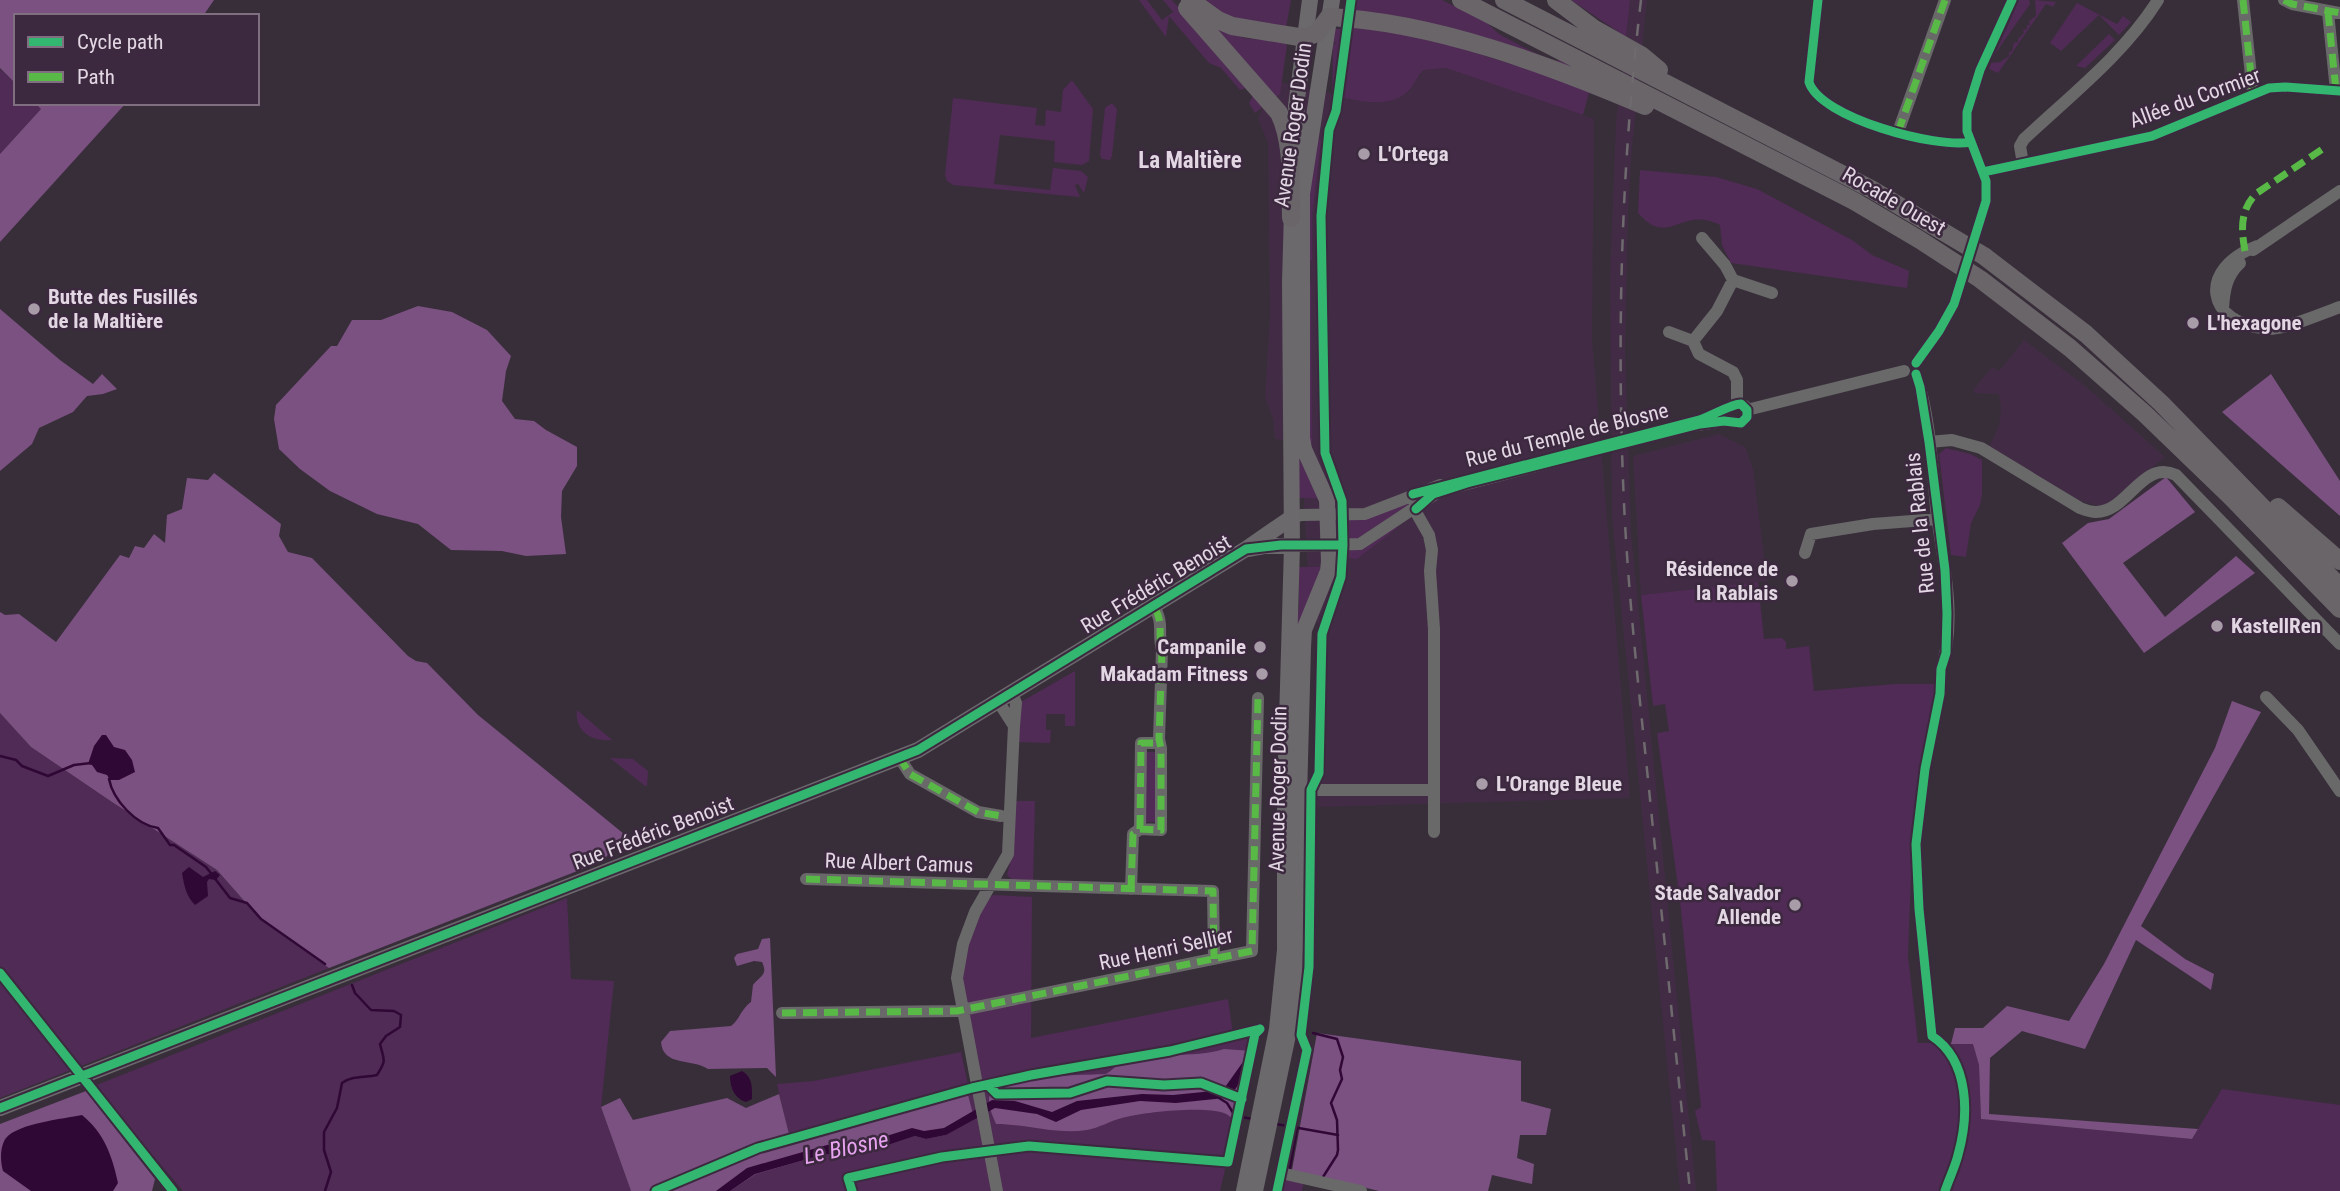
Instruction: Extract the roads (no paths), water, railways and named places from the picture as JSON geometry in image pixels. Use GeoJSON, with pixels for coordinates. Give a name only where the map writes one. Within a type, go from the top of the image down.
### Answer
{"type":"FeatureCollection","features":[{"type":"Feature","properties":{"kind":"highway"},"geometry":{"type":"LineString","coordinates":[[1180,0],[1279,113],[1288,141],[1291,218]]}},
{"type":"Feature","properties":{"kind":"highway"},"geometry":{"type":"LineString","coordinates":[[1191,0],[1202,10],[1231,26],[1310,36],[1323,28],[1324,8],[1418,28],[1613,86]]}},
{"type":"Feature","properties":{"kind":"highway","name":"Rocade Ouest"},"geometry":{"type":"LineString","coordinates":[[1461,0],[1613,86],[1691,117],[1698,123],[1854,201],[1980,279],[2070,348],[2145,414],[2230,496],[2340,609]]}},
{"type":"Feature","properties":{"kind":"highway"},"geometry":{"type":"LineString","coordinates":[[1504,0],[1615,48]]}},
{"type":"Feature","properties":{"kind":"highway"},"geometry":{"type":"LineString","coordinates":[[1556,0],[1615,48]]}},
{"type":"Feature","properties":{"kind":"highway","name":"Rocade Ouest"},"geometry":{"type":"LineString","coordinates":[[1615,48],[1640,62],[1656,66],[1670,84],[1871,189],[1984,256],[2086,334],[2161,403],[2340,587]]}},
{"type":"Feature","properties":{"kind":"highway"},"geometry":{"type":"LineString","coordinates":[[2217,458],[2229,460],[2294,522],[2340,561]]}},
{"type":"Feature","properties":{"kind":"main road"},"geometry":{"type":"LineString","coordinates":[[1310,0],[1307,89],[1316,108]]}},
{"type":"Feature","properties":{"kind":"main road","name":"Avenue Roger Dodin"},"geometry":{"type":"LineString","coordinates":[[1255,1191],[1258,1154],[1294,986],[1304,630],[1328,572],[1327,500],[1304,449],[1303,438],[1302,194],[1316,108],[1324,8]]}},
{"type":"Feature","properties":{"kind":"main road","name":"Avenue Roger Dodin"},"geometry":{"type":"LineString","coordinates":[[1273,1077],[1285,950],[1285,791],[1292,546],[1291,218],[1301,149],[1296,106],[1310,36]]}},
{"type":"Feature","properties":{"kind":"main road","name":"Rue Frédéric Benoist"},"geometry":{"type":"LineString","coordinates":[[0,1108],[933,742],[1246,549],[1291,518]]}},
{"type":"Feature","properties":{"kind":"main road","name":"Rue Frédéric Benoist"},"geometry":{"type":"LineString","coordinates":[[1246,549],[1292,546]]}},
{"type":"Feature","properties":{"kind":"main road","name":"Avenue Roger Dodin"},"geometry":{"type":"LineString","coordinates":[[1244,1191],[1258,1154]]}},
{"type":"Feature","properties":{"kind":"street"},"geometry":{"type":"LineString","coordinates":[[1818,0],[1809,82],[1811,90],[1849,116],[1875,127],[1951,144],[1971,142]]}},
{"type":"Feature","properties":{"kind":"street"},"geometry":{"type":"LineString","coordinates":[[1898,132],[1944,0]]}},
{"type":"Feature","properties":{"kind":"street"},"geometry":{"type":"LineString","coordinates":[[1983,172],[2023,164],[2020,146],[2024,139],[2119,49],[2148,17],[2158,0]]}},
{"type":"Feature","properties":{"kind":"street"},"geometry":{"type":"LineString","coordinates":[[2243,0],[2253,94]]}},
{"type":"Feature","properties":{"kind":"street"},"geometry":{"type":"LineString","coordinates":[[2284,0],[2334,13],[2338,91]]}},
{"type":"Feature","properties":{"kind":"street"},"geometry":{"type":"LineString","coordinates":[[1912,370],[1948,319],[1960,289],[1986,201],[1987,189],[1983,172],[1971,142],[1967,121],[1969,104],[1980,70],[2006,2]]}},
{"type":"Feature","properties":{"kind":"street","name":"Allée du Cormier"},"geometry":{"type":"LineString","coordinates":[[2023,164],[2152,136],[2269,88],[2338,91]]}},
{"type":"Feature","properties":{"kind":"street"},"geometry":{"type":"LineString","coordinates":[[2340,191],[2257,246],[2239,254],[2218,276],[2216,296],[2223,310],[2241,321],[2261,328],[2273,329],[2340,307]]}},
{"type":"Feature","properties":{"kind":"street"},"geometry":{"type":"LineString","coordinates":[[1702,238],[1725,265],[1733,280],[1772,293]]}},
{"type":"Feature","properties":{"kind":"street"},"geometry":{"type":"LineString","coordinates":[[1693,341],[1717,311],[1733,280]]}},
{"type":"Feature","properties":{"kind":"street"},"geometry":{"type":"LineString","coordinates":[[1669,332],[1693,341],[1699,354],[1733,372],[1737,380],[1736,410]]}},
{"type":"Feature","properties":{"kind":"street","name":"Rue du Temple de Blosne"},"geometry":{"type":"LineString","coordinates":[[1292,546],[1360,544],[1416,509],[1433,494],[1448,488],[1640,437],[1700,424],[1736,410],[1912,370]]}},
{"type":"Feature","properties":{"kind":"street","name":"Rue de la Rablais"},"geometry":{"type":"LineString","coordinates":[[1912,370],[1920,387],[1945,570],[1946,653],[1941,669]]}},
{"type":"Feature","properties":{"kind":"street"},"geometry":{"type":"LineString","coordinates":[[1929,442],[1952,440],[1981,448],[2080,508],[2096,512],[2108,510],[2155,472],[2166,471],[2176,475],[2340,644]]}},
{"type":"Feature","properties":{"kind":"street","name":"Rue du Temple de Blosne"},"geometry":{"type":"LineString","coordinates":[[1291,518],[1365,513],[1413,494],[1594,449]]}},
{"type":"Feature","properties":{"kind":"street"},"geometry":{"type":"LineString","coordinates":[[1413,494],[1432,550],[1430,571],[1434,629],[1434,832]]}},
{"type":"Feature","properties":{"kind":"street"},"geometry":{"type":"LineString","coordinates":[[1805,553],[1811,534],[1873,524],[1938,519]]}},
{"type":"Feature","properties":{"kind":"street"},"geometry":{"type":"LineString","coordinates":[[1132,889],[1133,834],[1140,829],[1161,830],[1162,650],[1160,617],[1153,605]]}},
{"type":"Feature","properties":{"kind":"street"},"geometry":{"type":"LineString","coordinates":[[997,1191],[957,978],[963,944],[975,912],[1008,854],[1016,703],[1005,697]]}},
{"type":"Feature","properties":{"kind":"street"},"geometry":{"type":"LineString","coordinates":[[2266,697],[2298,730],[2340,791]]}},
{"type":"Feature","properties":{"kind":"street","name":"Rue Henri Sellier"},"geometry":{"type":"LineString","coordinates":[[782,1013],[962,1011],[1252,951],[1258,698]]}},
{"type":"Feature","properties":{"kind":"street"},"geometry":{"type":"LineString","coordinates":[[1140,829],[1141,743],[1160,743]]}},
{"type":"Feature","properties":{"kind":"street"},"geometry":{"type":"LineString","coordinates":[[899,757],[910,774],[978,812],[1001,816]]}},
{"type":"Feature","properties":{"kind":"street"},"geometry":{"type":"LineString","coordinates":[[1299,790],[1434,790]]}},
{"type":"Feature","properties":{"kind":"street","name":"Rue Albert Camus"},"geometry":{"type":"LineString","coordinates":[[806,879],[1213,891],[1214,959]]}},
{"type":"Feature","properties":{"kind":"street"},"geometry":{"type":"LineString","coordinates":[[1281,1173],[1361,1191]]}},
{"type":"Feature","properties":{"kind":"water"},"geometry":{"type":"Polygon","coordinates":[[[102,735],[106,735],[114,747],[125,750],[132,760],[135,772],[119,780],[110,780],[107,775],[97,772],[88,764],[94,746],[102,735]]]}},
{"type":"Feature","properties":{"kind":"water"},"geometry":{"type":"Polygon","coordinates":[[[189,867],[203,877],[215,871],[220,875],[216,880],[209,879],[208,896],[195,905],[187,894],[182,873],[189,867]]]}},
{"type":"Feature","properties":{"kind":"water"},"geometry":{"type":"Polygon","coordinates":[[[1250,1052],[1239,1084],[1225,1098],[1176,1103],[1140,1101],[1081,1110],[1056,1122],[1037,1114],[995,1108],[946,1135],[926,1139],[915,1136],[882,1147],[822,1155],[755,1174],[730,1191],[716,1191],[747,1168],[827,1145],[877,1139],[912,1128],[924,1131],[944,1128],[992,1100],[1015,1101],[1052,1112],[1077,1101],[1223,1090],[1250,1052]]]}},
{"type":"Feature","properties":{"kind":"water"},"geometry":{"type":"Polygon","coordinates":[[[742,1071],[748,1076],[752,1087],[752,1099],[746,1102],[736,1096],[730,1080],[730,1076],[742,1071]]]}},
{"type":"Feature","properties":{"kind":"water"},"geometry":{"type":"Polygon","coordinates":[[[82,1115],[96,1129],[110,1154],[118,1183],[113,1191],[31,1191],[3,1171],[3,1145],[12,1133],[31,1125],[82,1115]]]}},
{"type":"Feature","properties":{"kind":"waterway"},"geometry":{"type":"LineString","coordinates":[[0,756],[16,760],[22,766],[48,776],[74,765],[91,763]]}},
{"type":"Feature","properties":{"kind":"waterway"},"geometry":{"type":"LineString","coordinates":[[109,779],[120,803],[134,817],[158,828],[170,845],[206,867],[230,898],[247,903],[261,919],[325,964]]}},
{"type":"Feature","properties":{"kind":"waterway"},"geometry":{"type":"LineString","coordinates":[[325,1191],[331,1172],[324,1150],[324,1132],[337,1108],[342,1083],[377,1075],[384,1060],[380,1044],[386,1036],[400,1027],[401,1015],[394,1011],[371,1010],[355,993],[352,985]]}},
{"type":"Feature","properties":{"kind":"waterway","name":"Le Blosne"},"geometry":{"type":"LineString","coordinates":[[1313,1033],[1337,1039],[1343,1057],[1340,1070],[1342,1079],[1331,1103],[1337,1120],[1338,1150],[1323,1177]]}},
{"type":"Feature","properties":{"kind":"waterway","name":"Le Blosne"},"geometry":{"type":"LineString","coordinates":[[1219,1098],[1227,1103],[1235,1116],[1253,1119]]}},
{"type":"Feature","properties":{"kind":"waterway","name":"Le Blosne"},"geometry":{"type":"LineString","coordinates":[[1276,1124],[1338,1135]]}},
{"type":"Feature","properties":{"kind":"waterway","name":"Le Blosne"},"geometry":{"type":"LineString","coordinates":[[1290,1168],[1297,1129]]}},
{"type":"Feature","properties":{"kind":"railway"},"geometry":{"type":"LineString","coordinates":[[1641,0],[1625,179],[1621,299],[1623,480],[1634,644],[1690,1191]]}},
{"type":"Feature","properties":{"kind":"place","name":"L'Ortega"},"geometry":{"type":"Point","coordinates":[1364,154]}},
{"type":"Feature","properties":{"kind":"place","name":"Butte des Fusillés de la Maltière"},"geometry":{"type":"Point","coordinates":[34,309]}},
{"type":"Feature","properties":{"kind":"place","name":"L'hexagone"},"geometry":{"type":"Point","coordinates":[2193,323]}},
{"type":"Feature","properties":{"kind":"place","name":"Résidence de la Rablais"},"geometry":{"type":"Point","coordinates":[1792,581]}},
{"type":"Feature","properties":{"kind":"place","name":"KastellRen"},"geometry":{"type":"Point","coordinates":[2217,626]}},
{"type":"Feature","properties":{"kind":"place","name":"Campanile"},"geometry":{"type":"Point","coordinates":[1260,647]}},
{"type":"Feature","properties":{"kind":"place","name":"Makadam Fitness"},"geometry":{"type":"Point","coordinates":[1262,674]}},
{"type":"Feature","properties":{"kind":"place","name":"L'Orange Bleue"},"geometry":{"type":"Point","coordinates":[1482,784]}},
{"type":"Feature","properties":{"kind":"place","name":"Stade Salvador Allende"},"geometry":{"type":"Point","coordinates":[1795,905]}},
{"type":"Feature","properties":{"kind":"district","name":"La Maltière"},"geometry":{"type":"Point","coordinates":[1190,160]}}]}
